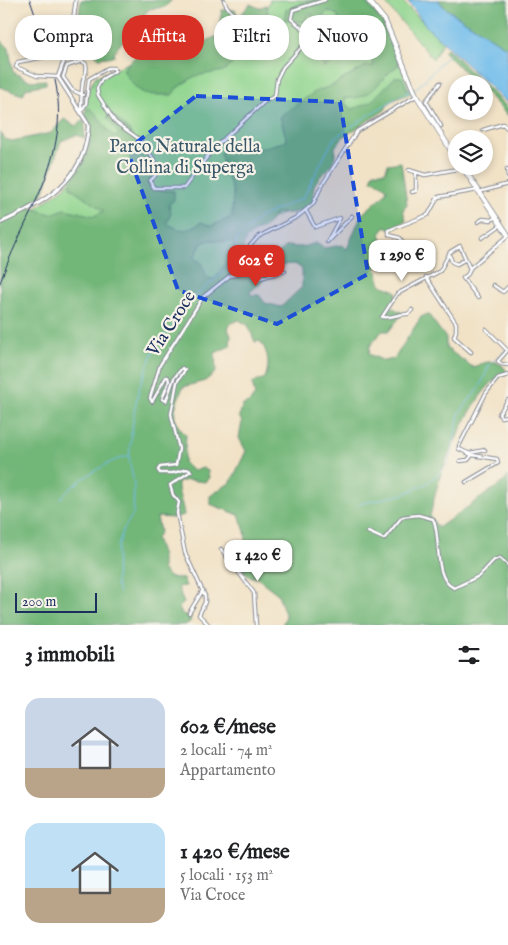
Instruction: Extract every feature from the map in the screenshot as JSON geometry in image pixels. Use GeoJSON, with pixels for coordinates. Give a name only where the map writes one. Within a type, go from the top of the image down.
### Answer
{"type":"FeatureCollection","features":[{"type":"Feature","properties":{"kind":"main road"},"geometry":{"type":"LineString","coordinates":[[368,0],[385,21],[415,93],[434,118],[448,143]]}},
{"type":"Feature","properties":{"kind":"main road"},"geometry":{"type":"LineString","coordinates":[[468,175],[508,236]]}},
{"type":"Feature","properties":{"kind":"street"},"geometry":{"type":"LineString","coordinates":[[58,77],[70,45],[76,0]]}},
{"type":"Feature","properties":{"kind":"street"},"geometry":{"type":"LineString","coordinates":[[224,0],[225,6],[234,15]]}},
{"type":"Feature","properties":{"kind":"street"},"geometry":{"type":"LineString","coordinates":[[81,111],[86,104],[89,79],[108,68],[114,68],[114,71],[102,79],[98,88],[98,95],[104,106],[120,127],[139,139],[158,165],[155,176],[150,181],[154,188],[184,188],[209,154],[264,102],[275,96],[277,79],[283,67],[312,36],[291,19],[293,10],[325,0]]}},
{"type":"Feature","properties":{"kind":"street"},"geometry":{"type":"LineString","coordinates":[[28,60],[18,62],[16,66],[37,76],[58,77]]}},
{"type":"Feature","properties":{"kind":"street"},"geometry":{"type":"LineString","coordinates":[[81,111],[83,95],[83,79],[88,68],[82,61],[67,66],[63,77],[72,90],[83,95]]}},
{"type":"Feature","properties":{"kind":"street"},"geometry":{"type":"LineString","coordinates":[[0,223],[44,201],[78,168],[84,154],[88,129],[81,111],[58,77]]}},
{"type":"Feature","properties":{"kind":"street"},"geometry":{"type":"LineString","coordinates":[[440,83],[426,101],[434,118],[441,126]]}},
{"type":"Feature","properties":{"kind":"street","name":"Via Croce"},"geometry":{"type":"LineString","coordinates":[[203,590],[186,553],[177,512],[179,502],[173,495],[170,485],[191,471],[187,469],[160,473],[158,470],[160,467],[176,465],[179,462],[179,449],[171,414],[177,382],[185,371],[184,368],[181,369],[174,378],[166,401],[162,399],[169,381],[168,377],[164,379],[153,402],[150,398],[160,365],[177,335],[203,297],[237,270],[249,247],[258,237],[306,211],[313,204],[322,185],[357,131],[415,93]]}},
{"type":"Feature","properties":{"kind":"street"},"geometry":{"type":"LineString","coordinates":[[483,130],[497,124],[503,124],[508,129]]}},
{"type":"Feature","properties":{"kind":"street"},"geometry":{"type":"LineString","coordinates":[[409,170],[416,174],[425,174],[448,170]]}},
{"type":"Feature","properties":{"kind":"street"},"geometry":{"type":"LineString","coordinates":[[506,170],[508,177]]}},
{"type":"Feature","properties":{"kind":"street"},"geometry":{"type":"LineString","coordinates":[[412,192],[416,191],[416,174]]}},
{"type":"Feature","properties":{"kind":"street"},"geometry":{"type":"LineString","coordinates":[[395,266],[402,258],[403,242],[400,238],[389,235],[388,230],[428,215],[438,197],[508,184]]}},
{"type":"Feature","properties":{"kind":"street"},"geometry":{"type":"LineString","coordinates":[[306,211],[315,227],[340,218],[327,242],[352,216]]}},
{"type":"Feature","properties":{"kind":"street"},"geometry":{"type":"LineString","coordinates":[[478,222],[483,219],[491,220],[496,216]]}},
{"type":"Feature","properties":{"kind":"street"},"geometry":{"type":"LineString","coordinates":[[482,238],[501,225]]}},
{"type":"Feature","properties":{"kind":"street"},"geometry":{"type":"LineString","coordinates":[[478,298],[463,278],[470,269],[508,236]]}},
{"type":"Feature","properties":{"kind":"street"},"geometry":{"type":"LineString","coordinates":[[412,310],[408,314],[400,313],[386,318],[382,317],[398,294],[440,271],[449,254],[460,246],[470,269]]}},
{"type":"Feature","properties":{"kind":"street"},"geometry":{"type":"LineString","coordinates":[[449,254],[452,262],[457,264],[466,259]]}},
{"type":"Feature","properties":{"kind":"street"},"geometry":{"type":"LineString","coordinates":[[231,276],[262,264],[265,264],[265,269],[256,278],[285,271]]}},
{"type":"Feature","properties":{"kind":"street"},"geometry":{"type":"LineString","coordinates":[[426,278],[456,323],[454,337],[471,352]]}},
{"type":"Feature","properties":{"kind":"street"},"geometry":{"type":"LineString","coordinates":[[493,285],[503,292],[508,287]]}},
{"type":"Feature","properties":{"kind":"street"},"geometry":{"type":"LineString","coordinates":[[486,328],[508,350],[498,361],[501,364],[508,364]]}},
{"type":"Feature","properties":{"kind":"street"},"geometry":{"type":"LineString","coordinates":[[466,482],[498,463],[498,459],[493,457],[471,454],[459,449],[462,438],[486,392],[498,378],[508,375]]}},
{"type":"Feature","properties":{"kind":"street"},"geometry":{"type":"LineString","coordinates":[[508,400],[499,414],[501,416],[508,416]]}},
{"type":"Feature","properties":{"kind":"street"},"geometry":{"type":"LineString","coordinates":[[460,461],[468,460],[471,454],[484,450]]}},
{"type":"Feature","properties":{"kind":"street"},"geometry":{"type":"LineString","coordinates":[[368,532],[384,539],[402,517],[414,515],[433,519],[437,534],[438,555],[444,579],[454,588],[480,575],[494,560],[500,558],[508,566]]}},
{"type":"Feature","properties":{"kind":"street"},"geometry":{"type":"LineString","coordinates":[[221,549],[254,593],[256,600],[256,625]]}},
{"type":"Feature","properties":{"kind":"street"},"geometry":{"type":"LineString","coordinates":[[189,613],[203,590]]}},
{"type":"Feature","properties":{"kind":"street"},"geometry":{"type":"LineString","coordinates":[[203,590],[205,602],[199,616],[209,625]]}},
{"type":"Feature","properties":{"kind":"highlighted area"},"geometry":{"type":"Polygon","coordinates":[[[196,96],[340,102],[368,274],[277,324],[178,290],[127,150],[196,96]]]}},
{"type":"Feature","properties":{"kind":"green space"},"geometry":{"type":"Polygon","coordinates":[[[81,0],[172,0],[165,7],[149,9],[144,15],[122,15],[122,42],[114,52],[115,56],[112,56],[112,15],[79,15],[81,0]]]}},
{"type":"Feature","properties":{"kind":"green space","name":"Parco Naturale della Collina di Superga"},"geometry":{"type":"Polygon","coordinates":[[[270,0],[366,0],[378,15],[299,15],[299,60],[386,60],[386,28],[411,93],[384,104],[341,133],[298,208],[269,220],[255,228],[243,239],[0,625],[35,209],[65,187],[82,161],[90,131],[85,114],[89,89],[96,76],[114,70],[134,60],[204,60],[204,57],[210,60],[214,57],[214,60],[289,60],[289,15],[264,15],[270,0]]]}},
{"type":"Feature","properties":{"kind":"green space"},"geometry":{"type":"Polygon","coordinates":[[[311,0],[363,0],[376,15],[338,15],[328,11],[324,15],[299,15],[299,21],[289,20],[289,15],[285,15],[286,10],[311,0]]]}},
{"type":"Feature","properties":{"kind":"green space"},"geometry":{"type":"Polygon","coordinates":[[[383,0],[401,0],[443,42],[433,59],[383,0]]]}},
{"type":"Feature","properties":{"kind":"green space"},"geometry":{"type":"Polygon","coordinates":[[[438,0],[508,0],[508,49],[445,8],[438,0]]]}},
{"type":"Feature","properties":{"kind":"green space"},"geometry":{"type":"Polygon","coordinates":[[[250,4],[259,8],[266,5],[269,15],[241,15],[250,4]]]}},
{"type":"Feature","properties":{"kind":"green space"},"geometry":{"type":"Polygon","coordinates":[[[222,10],[235,10],[238,15],[221,15],[222,10]]]}},
{"type":"Feature","properties":{"kind":"green space"},"geometry":{"type":"Polygon","coordinates":[[[386,32],[399,65],[369,93],[354,98],[344,98],[346,105],[353,109],[371,102],[395,77],[402,77],[408,91],[392,101],[385,110],[343,137],[335,147],[335,155],[331,165],[314,186],[313,203],[296,212],[277,213],[264,228],[257,230],[246,239],[238,262],[229,275],[234,277],[271,262],[286,246],[302,247],[316,243],[324,248],[343,245],[347,249],[361,215],[383,196],[387,189],[377,181],[371,180],[374,172],[385,172],[388,164],[401,162],[407,204],[403,210],[406,220],[392,230],[386,226],[380,234],[387,250],[385,258],[378,260],[376,268],[381,285],[396,291],[396,297],[391,307],[403,313],[389,331],[382,331],[370,346],[369,354],[384,361],[394,359],[421,317],[428,314],[446,338],[446,348],[474,368],[483,363],[492,362],[505,368],[507,373],[498,377],[480,396],[458,435],[442,471],[430,516],[438,528],[506,480],[508,476],[508,625],[282,625],[286,617],[278,594],[257,578],[248,576],[234,560],[243,549],[246,539],[239,515],[210,504],[210,496],[231,482],[246,451],[239,438],[242,422],[239,416],[243,405],[249,403],[255,395],[252,383],[265,378],[268,368],[267,355],[260,341],[255,342],[248,325],[239,320],[231,323],[228,329],[231,336],[230,346],[215,353],[216,372],[205,381],[183,387],[176,406],[175,418],[180,429],[186,435],[184,463],[193,471],[203,468],[208,471],[209,478],[205,482],[188,480],[178,482],[178,491],[184,515],[174,518],[157,517],[160,532],[156,538],[162,556],[162,569],[169,577],[183,579],[186,586],[178,587],[184,603],[179,608],[182,614],[191,616],[190,622],[185,625],[0,625],[0,132],[5,139],[12,141],[51,133],[64,119],[76,126],[83,120],[85,125],[84,138],[76,135],[61,141],[43,194],[27,207],[51,214],[65,209],[94,216],[104,211],[70,187],[85,160],[89,146],[90,126],[84,113],[89,108],[93,111],[108,131],[116,137],[119,134],[107,117],[111,114],[126,127],[156,165],[154,175],[148,182],[150,185],[159,190],[174,191],[174,200],[169,204],[171,213],[167,223],[184,230],[192,228],[201,222],[211,226],[232,217],[233,193],[220,154],[224,147],[237,146],[246,152],[287,141],[280,116],[315,92],[333,85],[366,66],[374,66],[372,60],[386,60],[386,32]],[[210,240],[202,243],[194,258],[201,262],[207,278],[215,279],[229,257],[234,242],[210,240]],[[295,264],[281,265],[250,292],[251,295],[259,295],[265,303],[281,307],[302,287],[302,269],[295,264]]]}},
{"type":"Feature","properties":{"kind":"green space"},"geometry":{"type":"Polygon","coordinates":[[[214,38],[214,60],[238,60],[224,71],[195,76],[177,88],[172,95],[143,92],[134,85],[123,70],[132,60],[204,60],[204,42],[214,38]]]}},
{"type":"Feature","properties":{"kind":"green space"},"geometry":{"type":"Polygon","coordinates":[[[0,39],[9,48],[13,72],[31,81],[46,80],[46,84],[26,88],[23,95],[0,87],[0,39]]]}},
{"type":"Feature","properties":{"kind":"green space"},"geometry":{"type":"Polygon","coordinates":[[[447,48],[474,75],[468,75],[444,52],[447,48]]]}},
{"type":"Feature","properties":{"kind":"green space"},"geometry":{"type":"Polygon","coordinates":[[[319,60],[340,60],[324,67],[319,60]]]}},
{"type":"Feature","properties":{"kind":"green space"},"geometry":{"type":"Polygon","coordinates":[[[493,93],[508,108],[508,116],[493,100],[493,93]]]}},
{"type":"Feature","properties":{"kind":"water"},"geometry":{"type":"Polygon","coordinates":[[[407,0],[438,0],[445,8],[507,48],[508,104],[493,90],[493,75],[477,75],[427,27],[407,0]]]}},
{"type":"Feature","properties":{"kind":"waterway"},"geometry":{"type":"LineString","coordinates":[[119,593],[116,584],[117,551],[122,532],[133,514],[134,484],[129,458],[134,412],[140,385],[153,352],[191,300],[218,277],[228,264],[238,238],[260,217],[303,198],[334,138],[405,93],[415,90],[453,50]]}},
{"type":"Feature","properties":{"kind":"waterway"},"geometry":{"type":"LineString","coordinates":[[359,504],[404,494],[426,484],[446,467],[452,452],[459,414],[480,386],[490,364],[506,350]]}},
{"type":"Feature","properties":{"kind":"waterway"},"geometry":{"type":"LineString","coordinates":[[61,498],[92,472],[129,456]]}},
{"type":"Feature","properties":{"kind":"tram line"},"geometry":{"type":"LineString","coordinates":[[30,0],[35,15]]}},
{"type":"Feature","properties":{"kind":"tram line"},"geometry":{"type":"LineString","coordinates":[[0,283],[43,185],[51,160],[57,135],[59,109],[55,80]]}}]}
